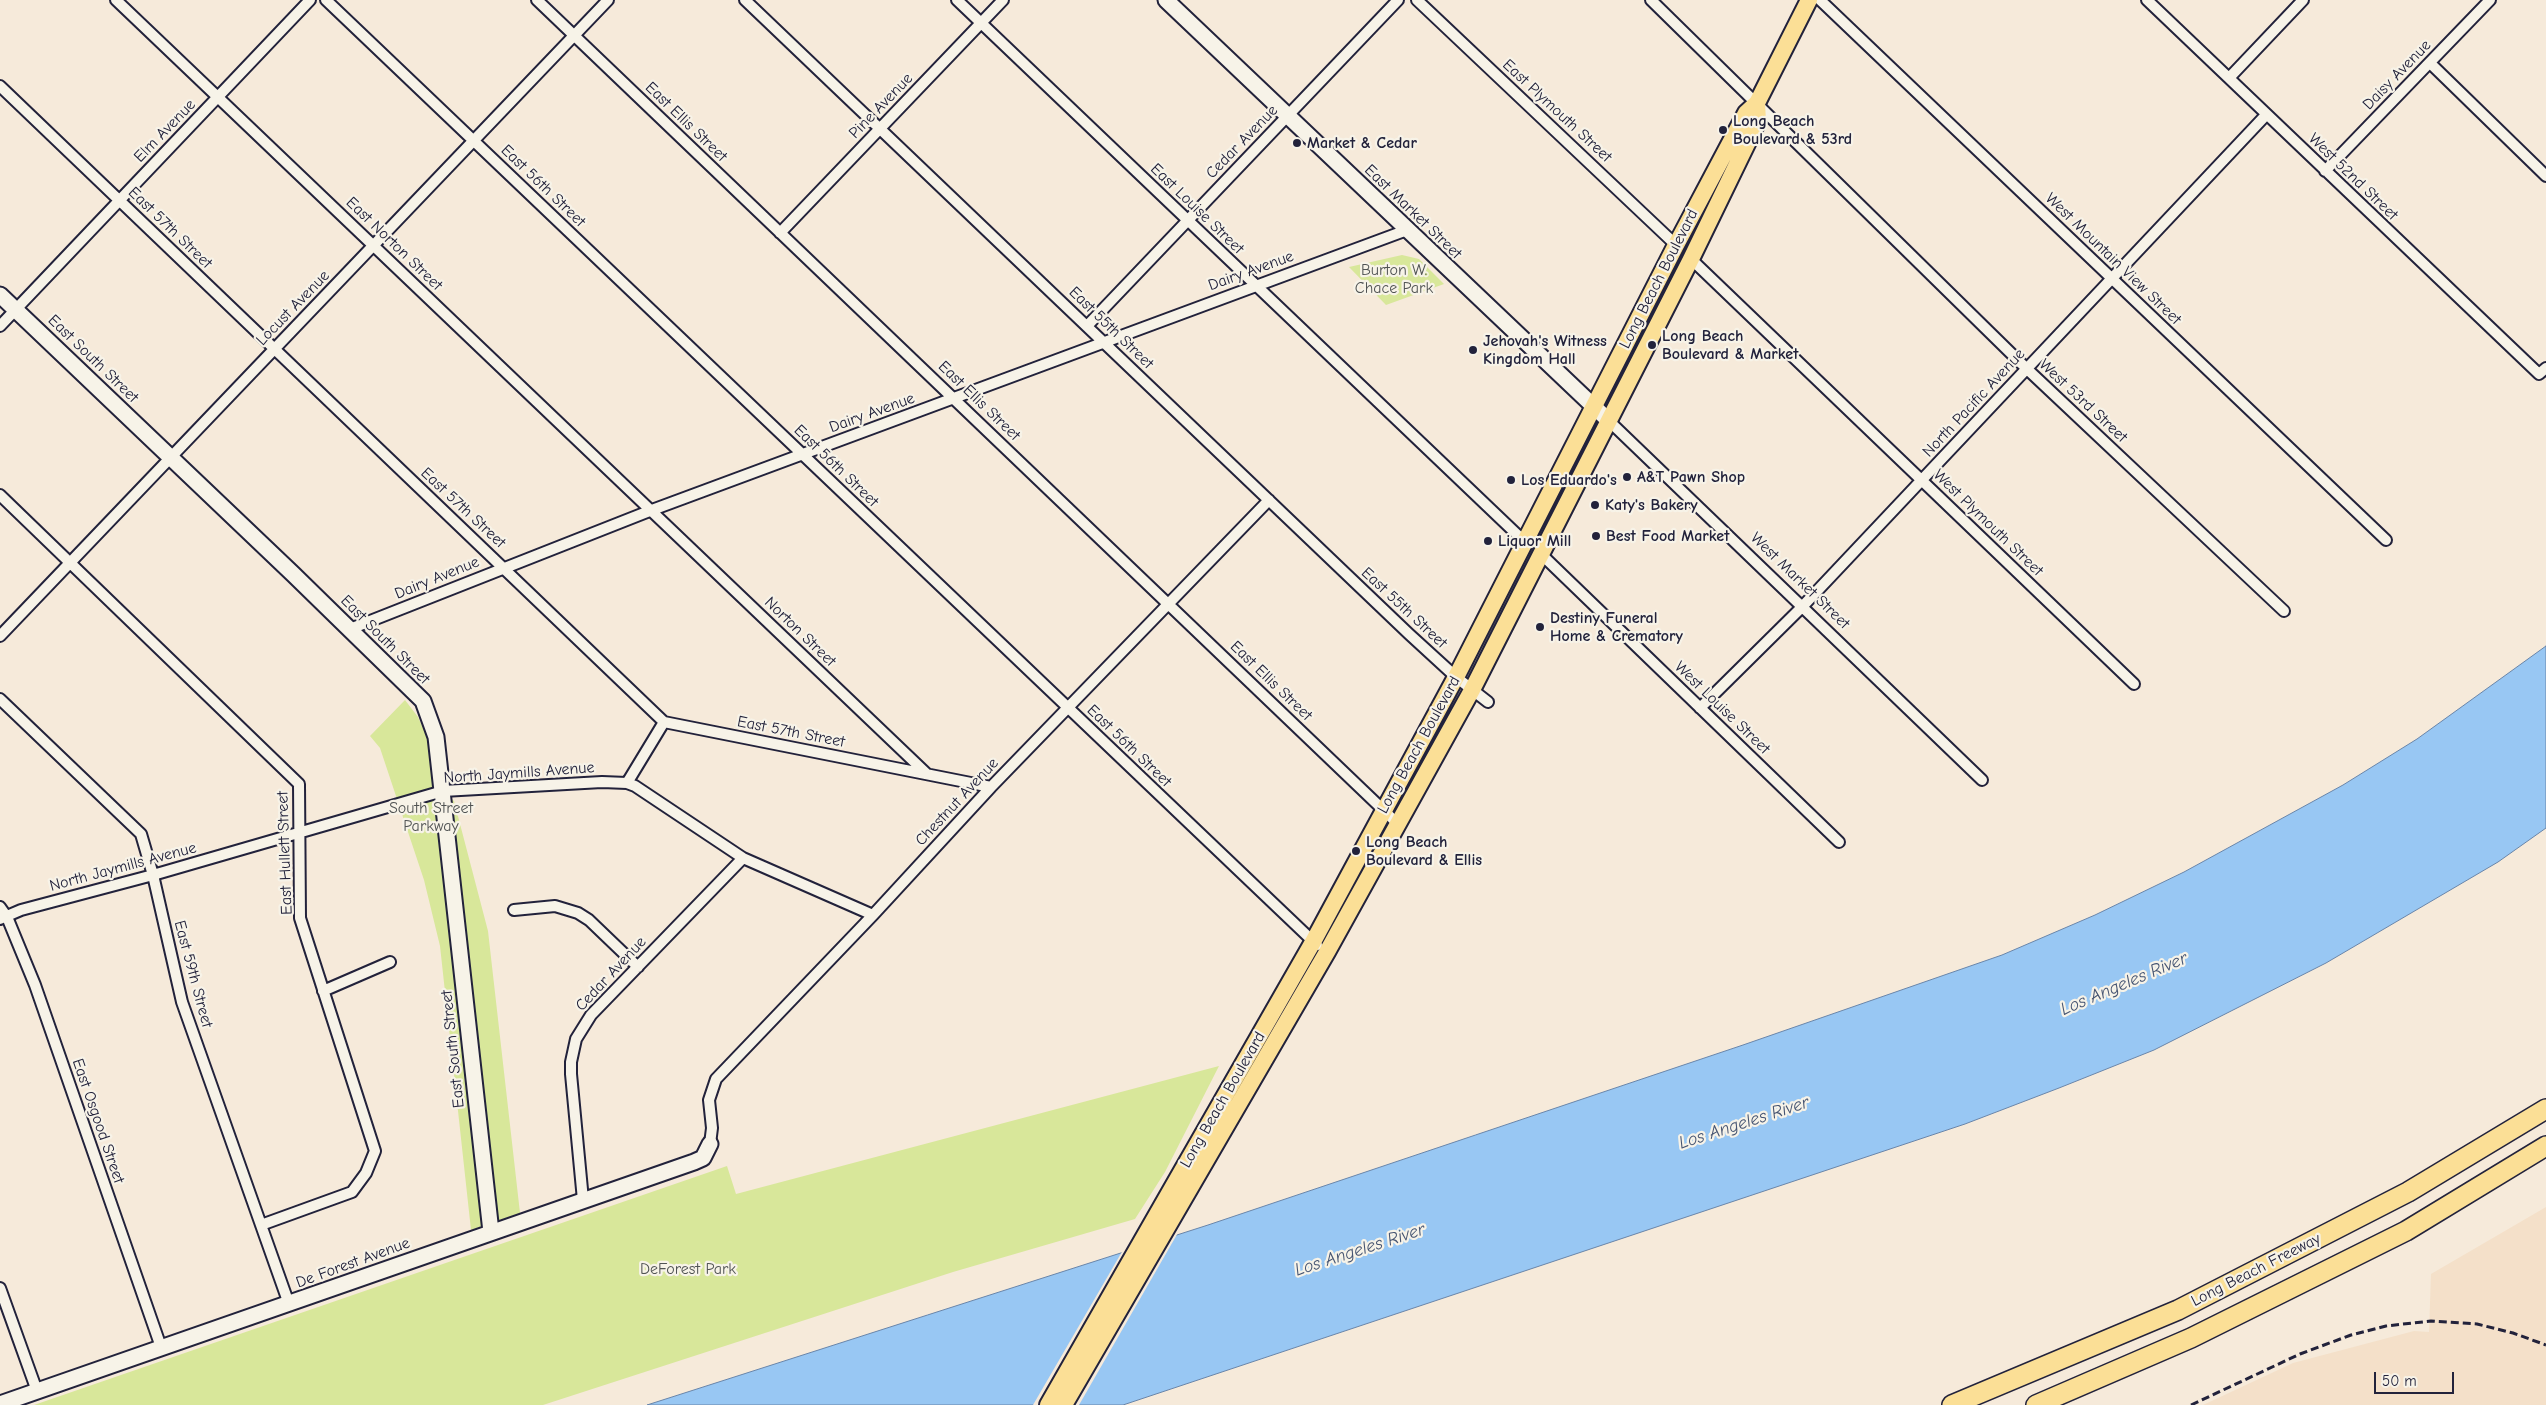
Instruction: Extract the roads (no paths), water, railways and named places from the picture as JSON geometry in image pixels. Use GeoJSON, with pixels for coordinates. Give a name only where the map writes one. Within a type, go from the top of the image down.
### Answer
{"type":"FeatureCollection","features":[{"type":"Feature","properties":{"kind":"highway","name":"Long Beach Freeway"},"geometry":{"type":"LineString","coordinates":[[1952,1405],[2178,1310],[2408,1192],[2546,1109]]}},
{"type":"Feature","properties":{"kind":"highway","name":"Long Beach Freeway"},"geometry":{"type":"LineString","coordinates":[[2036,1405],[2191,1338],[2406,1231],[2546,1146]]}},
{"type":"Feature","properties":{"kind":"main road","name":"Long Beach Boulevard"},"geometry":{"type":"LineString","coordinates":[[1048,1405],[1313,942],[1456,677],[1676,245],[1746,113],[1757,103],[1809,0]]}},
{"type":"Feature","properties":{"kind":"main road","name":"Long Beach Boulevard"},"geometry":{"type":"LineString","coordinates":[[1064,1405],[1327,952],[1472,690],[1691,259],[1758,121],[1757,103]]}},
{"type":"Feature","properties":{"kind":"street","name":"East Norton Street"},"geometry":{"type":"LineString","coordinates":[[116,0],[652,510]]}},
{"type":"Feature","properties":{"kind":"street","name":"Elm Avenue"},"geometry":{"type":"LineString","coordinates":[[0,326],[310,0]]}},
{"type":"Feature","properties":{"kind":"street","name":"East 56th Street"},"geometry":{"type":"LineString","coordinates":[[326,0],[1313,942],[1327,952]]}},
{"type":"Feature","properties":{"kind":"street","name":"East Ellis Street"},"geometry":{"type":"LineString","coordinates":[[537,0],[1399,825]]}},
{"type":"Feature","properties":{"kind":"street","name":"Locust Avenue"},"geometry":{"type":"LineString","coordinates":[[0,636],[608,0]]}},
{"type":"Feature","properties":{"kind":"street","name":"East 55th Street"},"geometry":{"type":"LineString","coordinates":[[746,0],[1456,677],[1488,702]]}},
{"type":"Feature","properties":{"kind":"street","name":"East Louise Street"},"geometry":{"type":"LineString","coordinates":[[957,0],[1526,542]]}},
{"type":"Feature","properties":{"kind":"street","name":"Pine Avenue"},"geometry":{"type":"LineString","coordinates":[[780,233],[1003,0]]}},
{"type":"Feature","properties":{"kind":"street","name":"East Market Street"},"geometry":{"type":"LineString","coordinates":[[1166,0],[1595,407]]}},
{"type":"Feature","properties":{"kind":"street","name":"Cedar Avenue"},"geometry":{"type":"LineString","coordinates":[[1087,326],[1398,0]]}},
{"type":"Feature","properties":{"kind":"street","name":"East Plymouth Street"},"geometry":{"type":"LineString","coordinates":[[1417,0],[1676,245]]}},
{"type":"Feature","properties":{"kind":"street","name":"West 53rd Street"},"geometry":{"type":"LineString","coordinates":[[1651,0],[2027,369],[2284,611]]}},
{"type":"Feature","properties":{"kind":"street","name":"West Mountain View Street"},"geometry":{"type":"LineString","coordinates":[[1820,0],[2386,540]]}},
{"type":"Feature","properties":{"kind":"street","name":"West 52nd Street"},"geometry":{"type":"LineString","coordinates":[[2147,0],[2325,171],[2543,371]]}},
{"type":"Feature","properties":{"kind":"street"},"geometry":{"type":"LineString","coordinates":[[2228,78],[2304,0]]}},
{"type":"Feature","properties":{"kind":"street","name":"Daisy Avenue"},"geometry":{"type":"LineString","coordinates":[[2325,171],[2490,0]]}},
{"type":"Feature","properties":{"kind":"street"},"geometry":{"type":"LineString","coordinates":[[2430,62],[2546,176]]}},
{"type":"Feature","properties":{"kind":"street","name":"East 57th Street"},"geometry":{"type":"LineString","coordinates":[[0,86],[664,722],[991,787]]}},
{"type":"Feature","properties":{"kind":"street","name":"North Pacific Avenue"},"geometry":{"type":"LineString","coordinates":[[1700,708],[1801,608],[2266,115]]}},
{"type":"Feature","properties":{"kind":"street","name":"Dairy Avenue"},"geometry":{"type":"LineString","coordinates":[[350,629],[652,510],[955,399],[1103,341],[1407,230]]}},
{"type":"Feature","properties":{"kind":"street","name":"West Plymouth Street"},"geometry":{"type":"LineString","coordinates":[[1691,259],[2134,684]]}},
{"type":"Feature","properties":{"kind":"street","name":"East South Street"},"geometry":{"type":"LineString","coordinates":[[0,295],[423,701],[436,737],[443,791],[491,1232]]}},
{"type":"Feature","properties":{"kind":"street","name":"West Market Street"},"geometry":{"type":"LineString","coordinates":[[1595,407],[1801,608],[1982,780]]}},
{"type":"Feature","properties":{"kind":"street","name":"East Hullett Street"},"geometry":{"type":"LineString","coordinates":[[0,495],[299,784],[300,918],[375,1151],[366,1173],[352,1192],[261,1225]]}},
{"type":"Feature","properties":{"kind":"street","name":"Chestnut Avenue"},"geometry":{"type":"LineString","coordinates":[[710,1144],[712,1128],[709,1100],[716,1079],[873,915],[991,787],[1269,500]]}},
{"type":"Feature","properties":{"kind":"street","name":"Norton Street"},"geometry":{"type":"LineString","coordinates":[[652,510],[928,775]]}},
{"type":"Feature","properties":{"kind":"street","name":"West Louise Street"},"geometry":{"type":"LineString","coordinates":[[1541,554],[1839,842]]}},
{"type":"Feature","properties":{"kind":"street","name":"East 59th Street"},"geometry":{"type":"LineString","coordinates":[[0,699],[141,834],[153,875],[182,1002],[289,1304]]}},
{"type":"Feature","properties":{"kind":"street"},"geometry":{"type":"LineString","coordinates":[[626,783],[664,722]]}},
{"type":"Feature","properties":{"kind":"street","name":"North Jaymills Avenue"},"geometry":{"type":"LineString","coordinates":[[4,918],[21,910],[300,834],[443,791],[602,782],[626,783],[648,794],[743,858],[873,915]]}},
{"type":"Feature","properties":{"kind":"street","name":"Cedar Avenue"},"geometry":{"type":"LineString","coordinates":[[583,1200],[571,1074],[576,1039],[591,1015],[743,858]]}},
{"type":"Feature","properties":{"kind":"street"},"geometry":{"type":"LineString","coordinates":[[514,910],[555,906],[578,913],[589,920],[638,966]]}},
{"type":"Feature","properties":{"kind":"street","name":"East Osgood Street"},"geometry":{"type":"LineString","coordinates":[[0,907],[35,985],[162,1347]]}},
{"type":"Feature","properties":{"kind":"street"},"geometry":{"type":"LineString","coordinates":[[323,991],[390,962]]}},
{"type":"Feature","properties":{"kind":"street","name":"De Forest Avenue"},"geometry":{"type":"LineString","coordinates":[[0,1404],[702,1158],[710,1144]]}},
{"type":"Feature","properties":{"kind":"street"},"geometry":{"type":"LineString","coordinates":[[0,1288],[37,1391]]}},
{"type":"Feature","properties":{"kind":"water","name":"Los Angeles River"},"geometry":{"type":"Polygon","coordinates":[[[2546,646],[2546,828],[2498,862],[2326,963],[2154,1050],[2059,1088],[1965,1124],[1123,1405],[647,1405],[1208,1225],[1743,1045],[2002,955],[2095,915],[2184,872],[2343,785],[2417,739],[2546,646]]]}},
{"type":"Feature","properties":{"kind":"railway"},"geometry":{"type":"LineString","coordinates":[[2191,1405],[2300,1354],[2351,1335],[2386,1326],[2431,1321],[2477,1324],[2513,1333],[2546,1345]]}},
{"type":"Feature","properties":{"kind":"place","name":"Long Beach Boulevard & 53rd"},"geometry":{"type":"Point","coordinates":[1723,130]}},
{"type":"Feature","properties":{"kind":"place","name":"Market & Cedar"},"geometry":{"type":"Point","coordinates":[1297,143]}},
{"type":"Feature","properties":{"kind":"place","name":"Long Beach Boulevard & Market"},"geometry":{"type":"Point","coordinates":[1652,345]}},
{"type":"Feature","properties":{"kind":"place","name":"Jehovah's Witness Kingdom Hall"},"geometry":{"type":"Point","coordinates":[1473,350]}},
{"type":"Feature","properties":{"kind":"place","name":"A&T Pawn Shop"},"geometry":{"type":"Point","coordinates":[1627,477]}},
{"type":"Feature","properties":{"kind":"place","name":"Los Eduardo's"},"geometry":{"type":"Point","coordinates":[1511,480]}},
{"type":"Feature","properties":{"kind":"place","name":"Katy's Bakery"},"geometry":{"type":"Point","coordinates":[1595,505]}},
{"type":"Feature","properties":{"kind":"place","name":"Best Food Market"},"geometry":{"type":"Point","coordinates":[1596,536]}},
{"type":"Feature","properties":{"kind":"place","name":"Liquor Mill"},"geometry":{"type":"Point","coordinates":[1488,541]}},
{"type":"Feature","properties":{"kind":"place","name":"Destiny Funeral Home & Crematory"},"geometry":{"type":"Point","coordinates":[1540,627]}},
{"type":"Feature","properties":{"kind":"place","name":"Long Beach Boulevard & Ellis"},"geometry":{"type":"Point","coordinates":[1356,851]}},
{"type":"Feature","properties":{"kind":"park label","name":"Burton W. Chace Park"},"geometry":{"type":"Point","coordinates":[1394,279]}},
{"type":"Feature","properties":{"kind":"park label","name":"South Street Parkway"},"geometry":{"type":"Point","coordinates":[431,817]}},
{"type":"Feature","properties":{"kind":"park label","name":"DeForest Park"},"geometry":{"type":"Point","coordinates":[688,1269]}}]}
